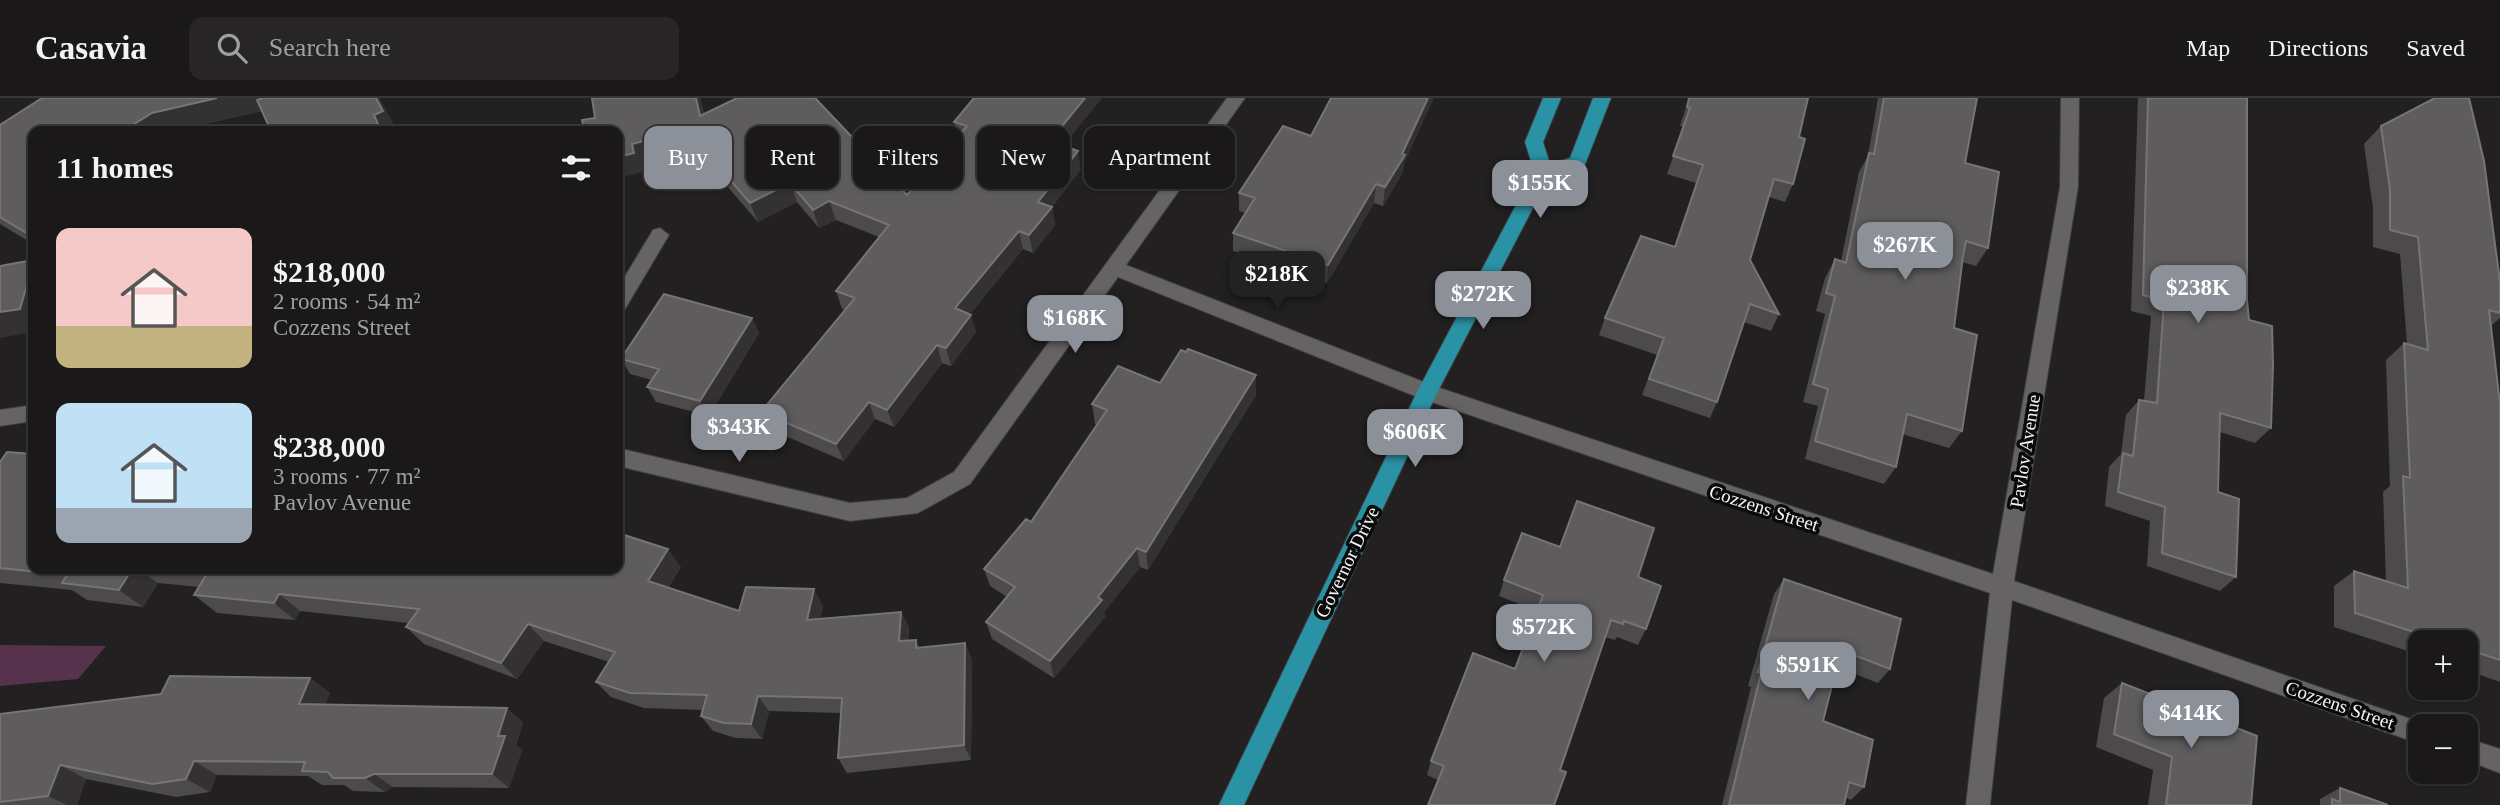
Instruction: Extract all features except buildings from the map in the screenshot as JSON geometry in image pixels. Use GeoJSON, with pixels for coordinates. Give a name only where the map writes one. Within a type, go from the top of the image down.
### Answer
{"type":"FeatureCollection","features":[{"type":"Feature","properties":{"kind":"main road"},"geometry":{"type":"LineString","coordinates":[[1552,98],[1534,142],[1543,171],[1562,170],[1578,162],[1602,98]]}},
{"type":"Feature","properties":{"kind":"main road","name":"Governor Drive"},"geometry":{"type":"LineString","coordinates":[[1231,805],[1427,392],[1543,171]]}},
{"type":"Feature","properties":{"kind":"street"},"geometry":{"type":"LineString","coordinates":[[623,458],[850,512],[910,507],[962,478],[1236,98]]}},
{"type":"Feature","properties":{"kind":"street","name":"Pavlov Avenue"},"geometry":{"type":"LineString","coordinates":[[1978,805],[2002,587],[2069,187],[2070,98]]}},
{"type":"Feature","properties":{"kind":"street"},"geometry":{"type":"LineString","coordinates":[[623,296],[660,235]]}},
{"type":"Feature","properties":{"kind":"street","name":"Cozzens Street"},"geometry":{"type":"LineString","coordinates":[[1112,267],[1427,392],[2002,587],[2408,729]]}},
{"type":"Feature","properties":{"kind":"street"},"geometry":{"type":"LineString","coordinates":[[0,418],[28,414]]}},
{"type":"Feature","properties":{"kind":"street"},"geometry":{"type":"LineString","coordinates":[[2478,753],[2500,761]]}},
{"type":"Feature","properties":{"kind":"shaded area"},"geometry":{"type":"Polygon","coordinates":[[[0,645],[106,646],[78,679],[0,686],[0,645]]]}}]}
